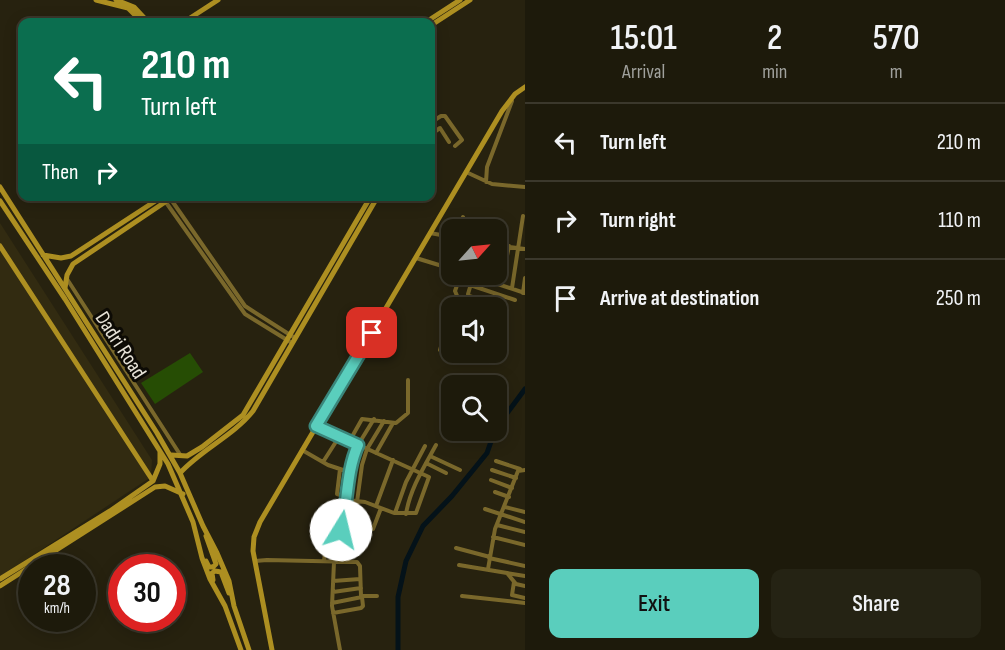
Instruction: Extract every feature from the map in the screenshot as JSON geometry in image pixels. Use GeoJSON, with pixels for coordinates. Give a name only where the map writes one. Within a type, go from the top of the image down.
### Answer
{"type":"FeatureCollection","features":[{"type":"Feature","properties":{"kind":"street"},"geometry":{"type":"LineString","coordinates":[[96,0],[128,8],[138,18]]}},
{"type":"Feature","properties":{"kind":"street"},"geometry":{"type":"LineString","coordinates":[[117,0],[134,7],[144,18]]}},
{"type":"Feature","properties":{"kind":"street"},"geometry":{"type":"LineString","coordinates":[[184,18],[211,0]]}},
{"type":"Feature","properties":{"kind":"street"},"geometry":{"type":"LineString","coordinates":[[190,18],[218,0]]}},
{"type":"Feature","properties":{"kind":"street"},"geometry":{"type":"LineString","coordinates":[[432,18],[460,0]]}},
{"type":"Feature","properties":{"kind":"street"},"geometry":{"type":"LineString","coordinates":[[435,23],[470,0]]}},
{"type":"Feature","properties":{"kind":"street"},"geometry":{"type":"LineString","coordinates":[[272,650],[253,551],[254,537],[260,522],[508,101],[525,87]]}},
{"type":"Feature","properties":{"kind":"street"},"geometry":{"type":"LineString","coordinates":[[486,182],[486,167],[515,94]]}},
{"type":"Feature","properties":{"kind":"street"},"geometry":{"type":"LineString","coordinates":[[435,120],[445,116],[462,140],[455,146]]}},
{"type":"Feature","properties":{"kind":"street"},"geometry":{"type":"LineString","coordinates":[[435,123],[448,140],[455,131]]}},
{"type":"Feature","properties":{"kind":"street"},"geometry":{"type":"LineString","coordinates":[[435,132],[450,123]]}},
{"type":"Feature","properties":{"kind":"street"},"geometry":{"type":"LineString","coordinates":[[466,172],[492,184],[525,187]]}},
{"type":"Feature","properties":{"kind":"street","name":"Dadri Road"},"geometry":{"type":"LineString","coordinates":[[0,187],[171,455],[203,526],[216,561],[213,567],[207,565],[183,494],[159,448],[0,201]]}},
{"type":"Feature","properties":{"kind":"street"},"geometry":{"type":"LineString","coordinates":[[43,255],[61,258],[71,256],[113,233],[162,201]]}},
{"type":"Feature","properties":{"kind":"street"},"geometry":{"type":"LineString","coordinates":[[169,201],[245,314],[291,339]]}},
{"type":"Feature","properties":{"kind":"street"},"geometry":{"type":"LineString","coordinates":[[180,473],[196,457],[246,420],[368,201]]}},
{"type":"Feature","properties":{"kind":"street"},"geometry":{"type":"LineString","coordinates":[[171,455],[187,456],[243,415],[375,201]]}},
{"type":"Feature","properties":{"kind":"street"},"geometry":{"type":"LineString","coordinates":[[512,288],[523,216]]}},
{"type":"Feature","properties":{"kind":"street"},"geometry":{"type":"LineString","coordinates":[[65,288],[66,279],[73,264],[113,233]]}},
{"type":"Feature","properties":{"kind":"street"},"geometry":{"type":"LineString","coordinates":[[430,233],[441,235]]}},
{"type":"Feature","properties":{"kind":"street"},"geometry":{"type":"LineString","coordinates":[[0,246],[152,482]]}},
{"type":"Feature","properties":{"kind":"street"},"geometry":{"type":"LineString","coordinates":[[507,256],[509,246],[525,249]]}},
{"type":"Feature","properties":{"kind":"street"},"geometry":{"type":"LineString","coordinates":[[0,252],[152,482]]}},
{"type":"Feature","properties":{"kind":"street"},"geometry":{"type":"LineString","coordinates":[[416,258],[441,266]]}},
{"type":"Feature","properties":{"kind":"street"},"geometry":{"type":"LineString","coordinates":[[66,279],[181,456]]}},
{"type":"Feature","properties":{"kind":"street"},"geometry":{"type":"LineString","coordinates":[[501,285],[524,293],[525,279]]}},
{"type":"Feature","properties":{"kind":"street"},"geometry":{"type":"LineString","coordinates":[[472,297],[469,296],[470,285],[515,300]]}},
{"type":"Feature","properties":{"kind":"street"},"geometry":{"type":"LineString","coordinates":[[349,442],[362,419],[398,422],[408,411],[408,380]]}},
{"type":"Feature","properties":{"kind":"street"},"geometry":{"type":"LineString","coordinates":[[324,561],[325,550],[332,536],[342,528],[349,472],[358,445],[374,419]]}},
{"type":"Feature","properties":{"kind":"street"},"geometry":{"type":"LineString","coordinates":[[354,524],[362,465],[367,449],[384,421]]}},
{"type":"Feature","properties":{"kind":"street"},"geometry":{"type":"LineString","coordinates":[[376,453],[393,423]]}},
{"type":"Feature","properties":{"kind":"street"},"geometry":{"type":"LineString","coordinates":[[316,426],[421,472],[429,476],[429,479],[417,512],[395,513],[337,494],[340,469]]}},
{"type":"Feature","properties":{"kind":"street"},"geometry":{"type":"LineString","coordinates":[[323,462],[339,437]]}},
{"type":"Feature","properties":{"kind":"street"},"geometry":{"type":"LineString","coordinates":[[406,514],[408,503],[421,472],[436,445]]}},
{"type":"Feature","properties":{"kind":"street"},"geometry":{"type":"LineString","coordinates":[[395,513],[412,468],[425,446]]}},
{"type":"Feature","properties":{"kind":"street"},"geometry":{"type":"LineString","coordinates":[[0,586],[138,495],[152,482],[160,464],[159,448]]}},
{"type":"Feature","properties":{"kind":"street"},"geometry":{"type":"LineString","coordinates":[[302,450],[323,462],[349,472]]}},
{"type":"Feature","properties":{"kind":"street"},"geometry":{"type":"LineString","coordinates":[[430,456],[460,470]]}},
{"type":"Feature","properties":{"kind":"street"},"geometry":{"type":"LineString","coordinates":[[373,529],[393,460]]}},
{"type":"Feature","properties":{"kind":"street"},"geometry":{"type":"LineString","coordinates":[[488,569],[497,525],[516,478],[523,470],[496,461]]}},
{"type":"Feature","properties":{"kind":"street"},"geometry":{"type":"LineString","coordinates":[[426,463],[446,473]]}},
{"type":"Feature","properties":{"kind":"street"},"geometry":{"type":"LineString","coordinates":[[492,470],[516,478]]}},
{"type":"Feature","properties":{"kind":"street"},"geometry":{"type":"LineString","coordinates":[[491,480],[512,488]]}},
{"type":"Feature","properties":{"kind":"street"},"geometry":{"type":"LineString","coordinates":[[0,579],[155,487],[171,488],[183,494]]}},
{"type":"Feature","properties":{"kind":"street"},"geometry":{"type":"LineString","coordinates":[[495,492],[509,497]]}},
{"type":"Feature","properties":{"kind":"street"},"geometry":{"type":"LineString","coordinates":[[505,507],[525,512]]}},
{"type":"Feature","properties":{"kind":"street"},"geometry":{"type":"LineString","coordinates":[[485,510],[525,522]]}},
{"type":"Feature","properties":{"kind":"street"},"geometry":{"type":"LineString","coordinates":[[497,525],[525,532]]}},
{"type":"Feature","properties":{"kind":"street","name":"Dadri Road"},"geometry":{"type":"LineString","coordinates":[[203,526],[229,581],[234,606]]}},
{"type":"Feature","properties":{"kind":"street","name":"Dadri Road"},"geometry":{"type":"LineString","coordinates":[[197,532],[206,569],[225,606]]}},
{"type":"Feature","properties":{"kind":"street"},"geometry":{"type":"LineString","coordinates":[[493,537],[525,545]]}},
{"type":"Feature","properties":{"kind":"street"},"geometry":{"type":"LineString","coordinates":[[456,548],[525,566]]}},
{"type":"Feature","properties":{"kind":"street"},"geometry":{"type":"LineString","coordinates":[[255,561],[359,563],[362,607],[333,613]]}},
{"type":"Feature","properties":{"kind":"street"},"geometry":{"type":"LineString","coordinates":[[334,562],[332,603],[340,650]]}},
{"type":"Feature","properties":{"kind":"street"},"geometry":{"type":"LineString","coordinates":[[459,565],[525,576]]}},
{"type":"Feature","properties":{"kind":"street","name":"Dadri Road"},"geometry":{"type":"LineString","coordinates":[[241,650],[212,576],[214,571],[222,574],[249,650]]}},
{"type":"Feature","properties":{"kind":"street"},"geometry":{"type":"LineString","coordinates":[[507,573],[518,585],[525,586]]}},
{"type":"Feature","properties":{"kind":"street"},"geometry":{"type":"LineString","coordinates":[[333,581],[360,579]]}},
{"type":"Feature","properties":{"kind":"street"},"geometry":{"type":"LineString","coordinates":[[514,581],[512,595],[525,598]]}},
{"type":"Feature","properties":{"kind":"street"},"geometry":{"type":"LineString","coordinates":[[333,592],[361,588]]}},
{"type":"Feature","properties":{"kind":"street"},"geometry":{"type":"LineString","coordinates":[[332,603],[376,596]]}},
{"type":"Feature","properties":{"kind":"street"},"geometry":{"type":"LineString","coordinates":[[462,596],[525,603]]}},
{"type":"Feature","properties":{"kind":"shaded area"},"geometry":{"type":"Polygon","coordinates":[[[0,223],[152,460],[151,477],[35,554],[18,554],[18,565],[0,577],[0,223]]]}},
{"type":"Feature","properties":{"kind":"green space"},"geometry":{"type":"Polygon","coordinates":[[[190,353],[203,372],[155,404],[141,383],[190,353]]]}},
{"type":"Feature","properties":{"kind":"waterway"},"geometry":{"type":"LineString","coordinates":[[507,413],[525,389]]}},
{"type":"Feature","properties":{"kind":"waterway"},"geometry":{"type":"LineString","coordinates":[[398,650],[398,597],[406,561],[423,526],[452,496],[487,453],[491,441]]}},
{"type":"Feature","properties":{"kind":"route"},"geometry":{"type":"LineString","coordinates":[[341,530],[347,500],[349,472],[358,445],[316,426],[372,333]]}}]}
